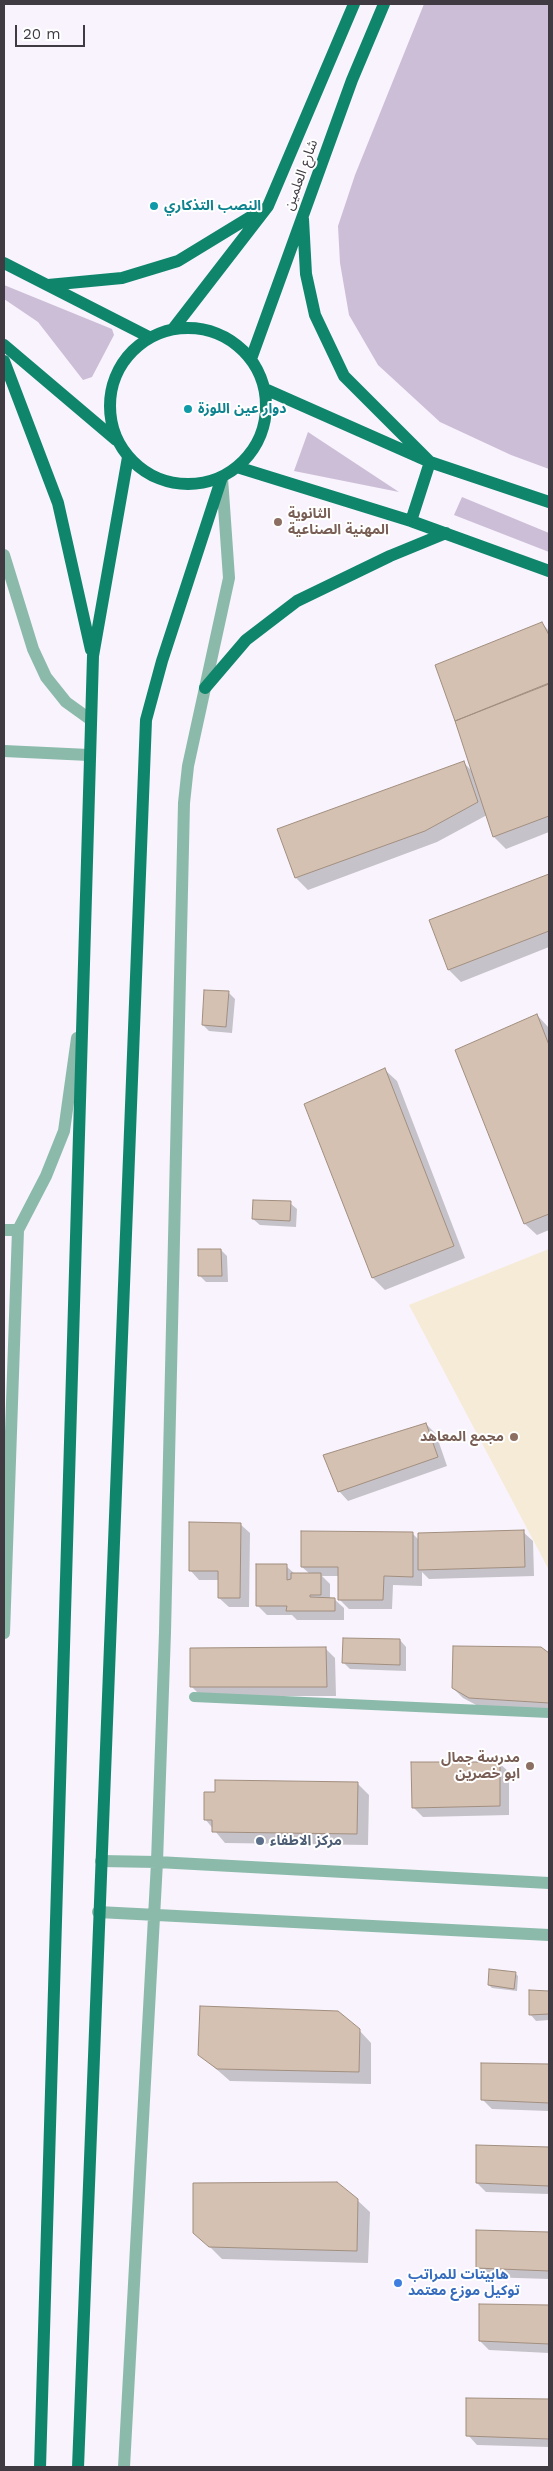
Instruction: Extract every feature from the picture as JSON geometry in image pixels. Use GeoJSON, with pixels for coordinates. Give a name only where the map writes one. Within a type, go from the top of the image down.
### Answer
{"type":"FeatureCollection","features":[{"type":"Feature","properties":{"kind":"main road","name":"شارع العلمين"},"geometry":{"type":"LineString","coordinates":[[173,329],[268,206],[354,4]]}},
{"type":"Feature","properties":{"kind":"main road","name":"شارع العلمين"},"geometry":{"type":"LineString","coordinates":[[251,359],[302,213],[352,80],[384,4]]}},
{"type":"Feature","properties":{"kind":"main road"},"geometry":{"type":"LineString","coordinates":[[48,285],[122,278],[178,261],[268,206]]}},
{"type":"Feature","properties":{"kind":"main road"},"geometry":{"type":"LineString","coordinates":[[302,213],[306,274],[315,315],[344,376],[430,462]]}},
{"type":"Feature","properties":{"kind":"main road"},"geometry":{"type":"LineString","coordinates":[[4,263],[149,338]]}},
{"type":"Feature","properties":{"kind":"main road"},"geometry":{"type":"LineString","coordinates":[[195,328],[216,333],[236,343],[251,359],[265,389],[266,410],[262,431],[252,451],[238,467],[222,477],[197,484],[172,482],[148,473],[128,457],[118,442],[110,419],[110,395],[117,372],[126,359],[149,338],[173,329],[195,328]]}},
{"type":"Feature","properties":{"kind":"main road"},"geometry":{"type":"LineString","coordinates":[[4,345],[118,442]]}},
{"type":"Feature","properties":{"kind":"main road"},"geometry":{"type":"LineString","coordinates":[[4,361],[58,503],[93,656]]}},
{"type":"Feature","properties":{"kind":"main road"},"geometry":{"type":"LineString","coordinates":[[265,389],[430,462],[549,502]]}},
{"type":"Feature","properties":{"kind":"main road"},"geometry":{"type":"LineString","coordinates":[[40,2467],[93,656],[128,457]]}},
{"type":"Feature","properties":{"kind":"main road"},"geometry":{"type":"LineString","coordinates":[[412,521],[430,462]]}},
{"type":"Feature","properties":{"kind":"main road"},"geometry":{"type":"LineString","coordinates":[[238,467],[412,521],[549,571]]}},
{"type":"Feature","properties":{"kind":"main road"},"geometry":{"type":"LineString","coordinates":[[78,2467],[98,1912],[146,720],[168,643],[222,477]]}},
{"type":"Feature","properties":{"kind":"main road"},"geometry":{"type":"LineString","coordinates":[[205,688],[246,640],[297,601],[382,559],[446,534]]}},
{"type":"Feature","properties":{"kind":"street"},"geometry":{"type":"LineString","coordinates":[[124,2467],[156,1914],[166,1622],[184,803],[188,766],[228,578],[222,477]]}},
{"type":"Feature","properties":{"kind":"street"},"geometry":{"type":"LineString","coordinates":[[4,556],[33,649],[46,677],[66,702],[91,720]]}},
{"type":"Feature","properties":{"kind":"street"},"geometry":{"type":"LineString","coordinates":[[4,751],[89,755]]}},
{"type":"Feature","properties":{"kind":"street"},"geometry":{"type":"LineString","coordinates":[[4,1633],[18,1230],[46,1176],[64,1131],[83,996]]}},
{"type":"Feature","properties":{"kind":"street"},"geometry":{"type":"LineString","coordinates":[[4,1230],[18,1230]]}},
{"type":"Feature","properties":{"kind":"street"},"geometry":{"type":"LineString","coordinates":[[101,1861],[157,1862],[549,1883]]}},
{"type":"Feature","properties":{"kind":"street"},"geometry":{"type":"LineString","coordinates":[[98,1912],[549,1935]]}},
{"type":"Feature","properties":{"kind":"lane"},"geometry":{"type":"LineString","coordinates":[[194,1697],[549,1713]]}},
{"type":"Feature","properties":{"kind":"shaded area"},"geometry":{"type":"Polygon","coordinates":[[[424,4],[549,4],[549,469],[511,455],[440,422],[378,365],[349,315],[340,263],[338,226],[355,175],[424,4]]]}},
{"type":"Feature","properties":{"kind":"shaded area"},"geometry":{"type":"Polygon","coordinates":[[[4,285],[112,329],[114,335],[92,377],[83,380],[38,322],[4,299],[4,285]]]}},
{"type":"Feature","properties":{"kind":"shaded area"},"geometry":{"type":"Polygon","coordinates":[[[308,432],[399,492],[294,471],[308,432]]]}},
{"type":"Feature","properties":{"kind":"shaded area"},"geometry":{"type":"Polygon","coordinates":[[[462,497],[549,533],[549,552],[454,515],[462,497]]]}},
{"type":"Feature","properties":{"kind":"shaded area","name":"مجمع المعاهد"},"geometry":{"type":"Polygon","coordinates":[[[549,1249],[549,1570],[409,1305],[549,1249]]]}},
{"type":"Feature","properties":{"kind":"building"},"geometry":{"type":"Polygon","coordinates":[[[542,622],[549,635],[549,683],[455,721],[435,665],[542,622]]]}},
{"type":"Feature","properties":{"kind":"building"},"geometry":{"type":"Polygon","coordinates":[[[549,684],[549,816],[493,837],[455,721],[549,684]]]}},
{"type":"Feature","properties":{"kind":"building"},"geometry":{"type":"Polygon","coordinates":[[[464,761],[478,802],[425,831],[295,878],[277,829],[464,761]]]}},
{"type":"Feature","properties":{"kind":"building"},"geometry":{"type":"Polygon","coordinates":[[[549,874],[549,931],[448,970],[429,920],[549,874]]]}},
{"type":"Feature","properties":{"kind":"building"},"geometry":{"type":"Polygon","coordinates":[[[204,990],[229,991],[226,1027],[202,1025],[204,990]]]}},
{"type":"Feature","properties":{"kind":"building"},"geometry":{"type":"Polygon","coordinates":[[[537,1014],[549,1045],[549,1214],[524,1224],[455,1050],[537,1014]]]}},
{"type":"Feature","properties":{"kind":"building"},"geometry":{"type":"Polygon","coordinates":[[[385,1068],[454,1246],[372,1278],[304,1104],[385,1068]]]}},
{"type":"Feature","properties":{"kind":"building"},"geometry":{"type":"Polygon","coordinates":[[[253,1200],[291,1201],[290,1221],[252,1219],[253,1200]]]}},
{"type":"Feature","properties":{"kind":"building"},"geometry":{"type":"Polygon","coordinates":[[[198,1249],[221,1249],[222,1276],[198,1276],[198,1249]]]}},
{"type":"Feature","properties":{"kind":"building"},"geometry":{"type":"Polygon","coordinates":[[[426,1423],[438,1457],[338,1492],[323,1455],[426,1423]]]}},
{"type":"Feature","properties":{"kind":"building"},"geometry":{"type":"Polygon","coordinates":[[[189,1522],[241,1523],[240,1598],[218,1598],[218,1571],[189,1571],[189,1522]]]}},
{"type":"Feature","properties":{"kind":"building"},"geometry":{"type":"Polygon","coordinates":[[[524,1530],[525,1567],[418,1570],[418,1533],[524,1530]]]}},
{"type":"Feature","properties":{"kind":"building"},"geometry":{"type":"Polygon","coordinates":[[[301,1531],[413,1532],[413,1577],[384,1576],[383,1600],[338,1600],[338,1567],[301,1567],[301,1531]]]}},
{"type":"Feature","properties":{"kind":"building"},"geometry":{"type":"Polygon","coordinates":[[[256,1564],[287,1564],[287,1580],[291,1579],[291,1573],[321,1573],[321,1595],[310,1595],[310,1597],[335,1598],[335,1611],[286,1611],[287,1606],[256,1606],[256,1564]]]}},
{"type":"Feature","properties":{"kind":"building"},"geometry":{"type":"Polygon","coordinates":[[[343,1638],[400,1639],[400,1665],[342,1663],[343,1638]]]}},
{"type":"Feature","properties":{"kind":"building"},"geometry":{"type":"Polygon","coordinates":[[[453,1646],[541,1647],[549,1653],[549,1703],[469,1698],[452,1688],[453,1646]]]}},
{"type":"Feature","properties":{"kind":"building"},"geometry":{"type":"Polygon","coordinates":[[[326,1647],[327,1687],[190,1687],[190,1648],[326,1647]]]}},
{"type":"Feature","properties":{"kind":"building"},"geometry":{"type":"Polygon","coordinates":[[[411,1762],[500,1762],[500,1806],[412,1808],[411,1762]]]}},
{"type":"Feature","properties":{"kind":"building"},"geometry":{"type":"Polygon","coordinates":[[[215,1780],[358,1782],[357,1834],[212,1832],[212,1820],[204,1820],[204,1792],[215,1792],[215,1780]]]}},
{"type":"Feature","properties":{"kind":"building"},"geometry":{"type":"Polygon","coordinates":[[[489,1969],[516,1972],[514,1989],[488,1985],[489,1969]]]}},
{"type":"Feature","properties":{"kind":"building"},"geometry":{"type":"Polygon","coordinates":[[[529,1990],[549,1991],[549,2014],[529,2015],[529,1990]]]}},
{"type":"Feature","properties":{"kind":"building"},"geometry":{"type":"Polygon","coordinates":[[[200,2006],[338,2011],[360,2029],[359,2072],[217,2069],[198,2055],[200,2006]]]}},
{"type":"Feature","properties":{"kind":"building"},"geometry":{"type":"Polygon","coordinates":[[[481,2063],[549,2064],[549,2103],[481,2100],[481,2063]]]}},
{"type":"Feature","properties":{"kind":"building"},"geometry":{"type":"Polygon","coordinates":[[[476,2145],[549,2147],[549,2186],[476,2183],[476,2145]]]}},
{"type":"Feature","properties":{"kind":"building"},"geometry":{"type":"Polygon","coordinates":[[[337,2182],[358,2199],[357,2251],[209,2247],[193,2233],[193,2183],[337,2182]]]}},
{"type":"Feature","properties":{"kind":"building"},"geometry":{"type":"Polygon","coordinates":[[[476,2230],[549,2232],[549,2271],[476,2268],[476,2230]]]}},
{"type":"Feature","properties":{"kind":"building"},"geometry":{"type":"Polygon","coordinates":[[[479,2304],[549,2305],[549,2344],[479,2341],[479,2304]]]}},
{"type":"Feature","properties":{"kind":"building"},"geometry":{"type":"Polygon","coordinates":[[[466,2398],[549,2399],[549,2439],[466,2436],[466,2398]]]}},
{"type":"Feature","properties":{"kind":"place","name":"النصب التذكاري"},"geometry":{"type":"Point","coordinates":[154,206]}},
{"type":"Feature","properties":{"kind":"place","name":"دوار عين اللوزة"},"geometry":{"type":"Point","coordinates":[188,409]}},
{"type":"Feature","properties":{"kind":"place","name":"الثانوية المهنية الصناعية"},"geometry":{"type":"Point","coordinates":[278,522]}},
{"type":"Feature","properties":{"kind":"place","name":"مجمع المعاهد"},"geometry":{"type":"Point","coordinates":[514,1437]}},
{"type":"Feature","properties":{"kind":"place","name":"مدرسة جمال ابو خصرين"},"geometry":{"type":"Point","coordinates":[530,1766]}},
{"type":"Feature","properties":{"kind":"place","name":"مركز الاطفاء"},"geometry":{"type":"Point","coordinates":[260,1841]}},
{"type":"Feature","properties":{"kind":"place","name":"هابيتات للمراتب توكيل موزع معتمد"},"geometry":{"type":"Point","coordinates":[398,2283]}}]}
